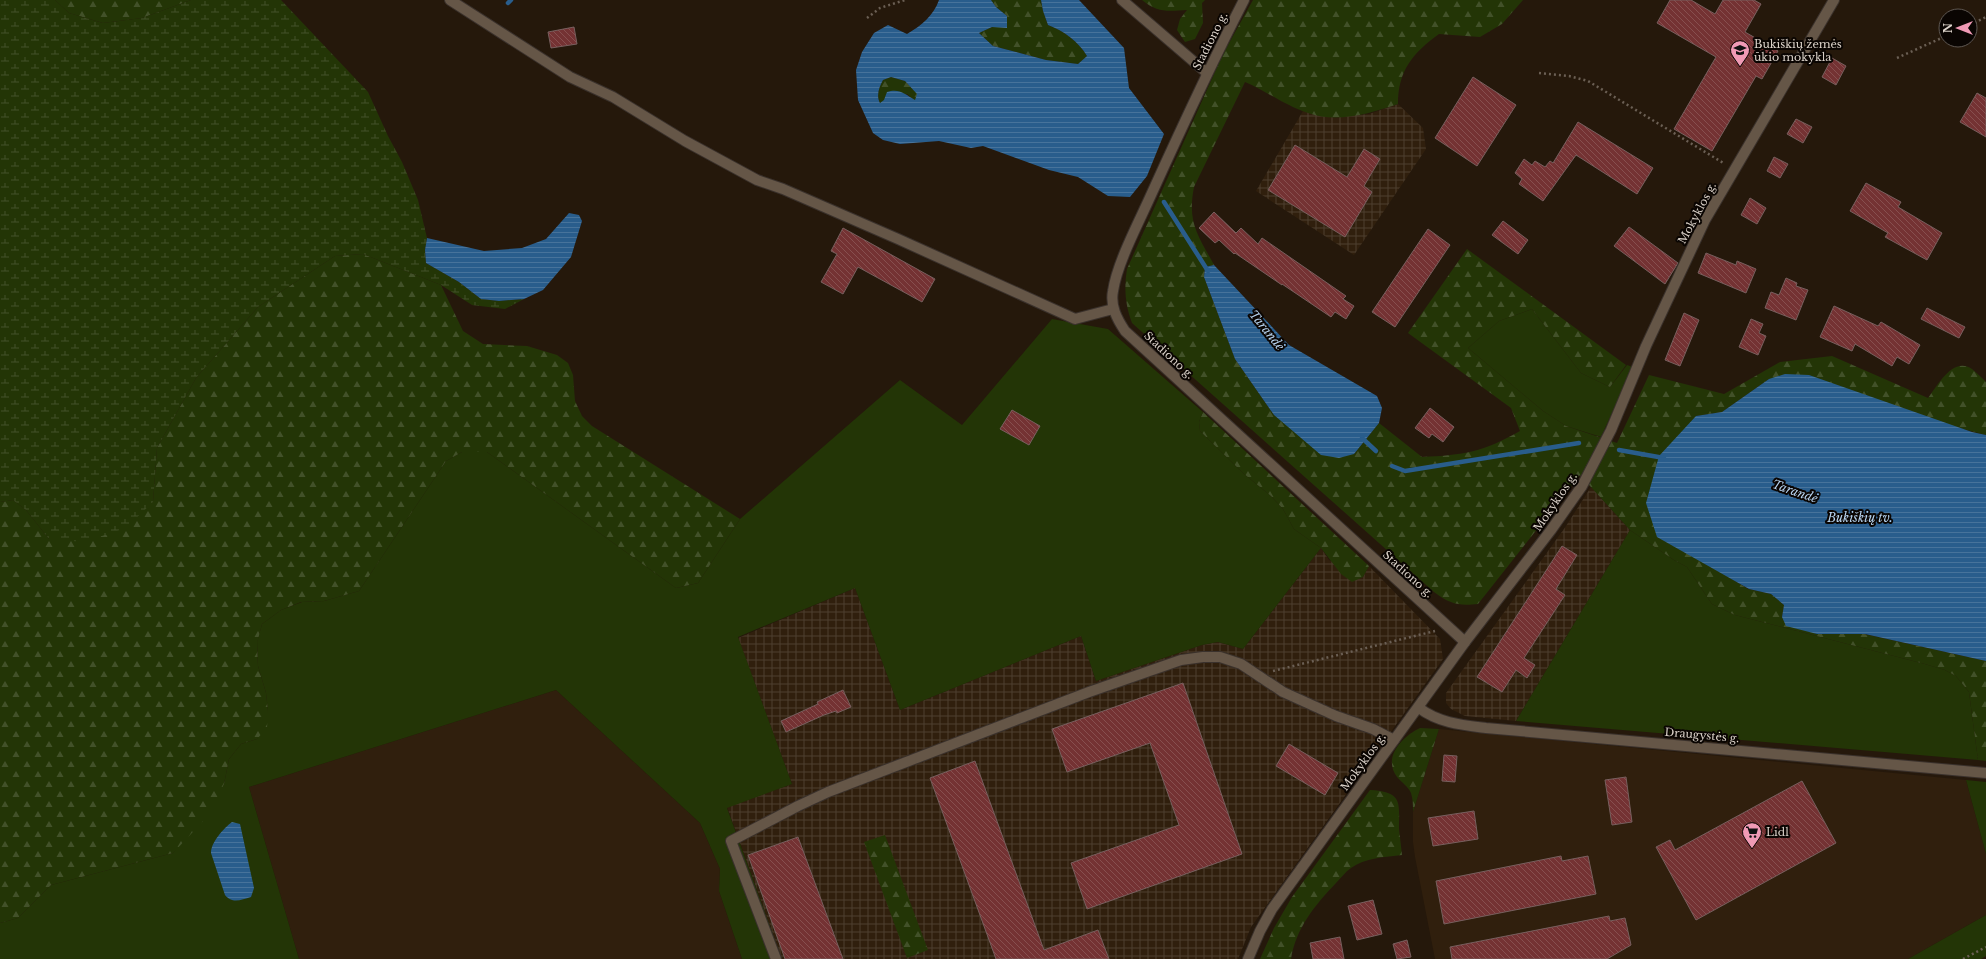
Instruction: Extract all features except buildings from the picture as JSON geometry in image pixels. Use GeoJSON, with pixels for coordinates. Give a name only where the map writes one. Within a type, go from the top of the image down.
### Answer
{"type":"FeatureCollection","features":[{"type":"Feature","properties":{"kind":"street"},"geometry":{"type":"LineString","coordinates":[[450,0],[570,76],[613,96],[685,141],[757,180],[783,189],[898,239],[1075,319],[1113,309]]}},
{"type":"Feature","properties":{"kind":"street"},"geometry":{"type":"LineString","coordinates":[[1122,0],[1207,73]]}},
{"type":"Feature","properties":{"kind":"street","name":"Stadiono g."},"geometry":{"type":"LineString","coordinates":[[1244,0],[1207,73],[1116,276],[1112,292],[1113,309],[1117,320],[1125,331],[1465,642]]}},
{"type":"Feature","properties":{"kind":"street","name":"Mokyklos g."},"geometry":{"type":"LineString","coordinates":[[1248,959],[1260,931],[1272,909],[1394,740],[1419,708],[1465,642],[1556,524],[1582,486],[1611,430],[1646,346],[1698,233],[1834,0]]}},
{"type":"Feature","properties":{"kind":"street"},"geometry":{"type":"LineString","coordinates":[[776,959],[731,841],[821,795],[1089,692],[1181,660],[1203,657],[1220,657],[1242,664],[1259,674],[1283,692],[1336,716],[1373,729],[1394,740]]}},
{"type":"Feature","properties":{"kind":"street","name":"Draugystės g."},"geometry":{"type":"LineString","coordinates":[[1419,708],[1437,719],[1457,724],[1486,728],[1986,773]]}},
{"type":"Feature","properties":{"kind":"path"},"geometry":{"type":"LineString","coordinates":[[867,18],[880,8],[904,0]]}},
{"type":"Feature","properties":{"kind":"path"},"geometry":{"type":"LineString","coordinates":[[1897,58],[1938,40]]}},
{"type":"Feature","properties":{"kind":"path"},"geometry":{"type":"LineString","coordinates":[[1539,73],[1569,76],[1588,81],[1734,169]]}},
{"type":"Feature","properties":{"kind":"path"},"geometry":{"type":"LineString","coordinates":[[1259,674],[1449,628]]}},
{"type":"Feature","properties":{"kind":"path"},"geometry":{"type":"LineString","coordinates":[[1963,959],[1986,947]]}},
{"type":"Feature","properties":{"kind":"shaded area"},"geometry":{"type":"Polygon","coordinates":[[[1398,104],[1423,128],[1426,149],[1354,255],[1256,191],[1303,111],[1333,117],[1369,114],[1398,104]]]}},
{"type":"Feature","properties":{"kind":"shaded area"},"geometry":{"type":"Polygon","coordinates":[[[1591,487],[1630,530],[1516,721],[1465,716],[1451,709],[1446,703],[1446,693],[1566,526],[1591,487]]]}},
{"type":"Feature","properties":{"kind":"shaded area"},"geometry":{"type":"Polygon","coordinates":[[[1321,548],[1329,560],[1363,577],[1369,566],[1440,639],[1443,659],[1251,927],[1238,959],[782,959],[727,807],[792,784],[738,638],[855,588],[900,710],[1081,636],[1096,681],[1202,645],[1218,642],[1243,649],[1321,548]]]}},
{"type":"Feature","properties":{"kind":"shaded area"},"geometry":{"type":"Polygon","coordinates":[[[556,690],[700,823],[720,869],[719,891],[742,959],[299,959],[249,787],[556,690]]]}},
{"type":"Feature","properties":{"kind":"shaded area"},"geometry":{"type":"Polygon","coordinates":[[[1439,729],[1966,780],[1986,854],[1986,915],[1908,959],[1435,959],[1415,857],[1413,842],[1413,812],[1439,729]]]}},
{"type":"Feature","properties":{"kind":"green space"},"geometry":{"type":"Polygon","coordinates":[[[0,0],[55,0],[69,13],[103,23],[142,18],[191,0],[281,0],[368,92],[388,136],[402,162],[418,200],[427,238],[425,250],[426,263],[459,282],[481,299],[499,301],[524,299],[505,309],[472,305],[441,285],[363,254],[335,256],[258,307],[196,378],[157,448],[153,502],[126,528],[84,542],[49,539],[26,510],[13,500],[0,502],[0,0]]]}},
{"type":"Feature","properties":{"kind":"green space"},"geometry":{"type":"Polygon","coordinates":[[[55,0],[191,0],[142,18],[103,23],[69,13],[55,0]]]}},
{"type":"Feature","properties":{"kind":"green space"},"geometry":{"type":"Polygon","coordinates":[[[991,0],[1041,0],[1048,25],[1060,30],[1070,37],[1087,56],[1078,64],[1046,60],[993,46],[979,33],[992,27],[1007,16],[996,7],[991,0]]]}},
{"type":"Feature","properties":{"kind":"green space"},"geometry":{"type":"Polygon","coordinates":[[[1142,0],[1205,0],[1202,3],[1203,23],[1195,39],[1185,42],[1177,30],[1180,19],[1187,10],[1168,11],[1158,9],[1142,0]]]}},
{"type":"Feature","properties":{"kind":"green space"},"geometry":{"type":"Polygon","coordinates":[[[1253,0],[1523,0],[1502,24],[1480,37],[1439,34],[1422,48],[1409,63],[1401,81],[1398,104],[1377,111],[1354,116],[1330,118],[1319,116],[1300,110],[1245,82],[1194,187],[1192,210],[1195,228],[1214,265],[1205,267],[1204,277],[1235,359],[1274,415],[1354,454],[1379,423],[1422,457],[1450,455],[1473,451],[1495,444],[1520,431],[1511,408],[1408,333],[1467,249],[1626,365],[1610,387],[1581,373],[1532,309],[1499,321],[1468,348],[1543,411],[1566,426],[1617,443],[1649,375],[1724,394],[1780,362],[1832,356],[1928,398],[1941,380],[1952,369],[1959,366],[1965,366],[1972,369],[1986,382],[1986,435],[1769,379],[1722,412],[1696,416],[1719,571],[1748,589],[1771,594],[1784,605],[1782,617],[1817,634],[1864,634],[1986,661],[1986,761],[1978,760],[1969,692],[1956,676],[1945,670],[1925,664],[1735,615],[1712,604],[1687,567],[1674,560],[1630,530],[1580,475],[1478,604],[1465,605],[1450,602],[1434,592],[1132,323],[1126,296],[1127,269],[1223,54],[1253,0]]]}},
{"type":"Feature","properties":{"kind":"green space"},"geometry":{"type":"Polygon","coordinates":[[[891,77],[905,81],[918,94],[915,101],[907,94],[880,103],[878,92],[880,86],[883,80],[891,77]]]}},
{"type":"Feature","properties":{"kind":"green space"},"geometry":{"type":"Polygon","coordinates":[[[363,254],[441,285],[463,331],[483,344],[527,346],[557,355],[568,363],[573,375],[575,401],[582,416],[592,426],[740,519],[698,583],[676,588],[487,452],[462,452],[446,461],[359,591],[324,601],[301,602],[281,610],[262,624],[257,643],[258,666],[266,693],[268,711],[267,728],[257,739],[241,744],[229,759],[224,784],[208,816],[173,853],[51,885],[18,918],[0,923],[0,502],[13,500],[26,510],[49,539],[153,502],[157,448],[196,378],[258,307],[335,256],[363,254]]]}},
{"type":"Feature","properties":{"kind":"green space"},"geometry":{"type":"Polygon","coordinates":[[[1532,309],[1581,373],[1610,387],[1627,365],[1633,367],[1601,437],[1566,426],[1543,411],[1468,348],[1499,321],[1532,309]]]}},
{"type":"Feature","properties":{"kind":"green space"},"geometry":{"type":"Polygon","coordinates":[[[1052,319],[1108,329],[1203,412],[1199,422],[1200,431],[1243,473],[1271,496],[1283,509],[1294,529],[1321,548],[1243,649],[1218,642],[1202,645],[1096,681],[1081,636],[900,710],[855,588],[738,637],[792,784],[727,808],[782,959],[742,959],[719,891],[720,869],[700,823],[556,690],[249,787],[299,959],[0,959],[0,923],[18,918],[51,885],[173,853],[224,784],[229,759],[241,744],[257,739],[268,711],[266,693],[258,666],[257,642],[262,624],[281,610],[302,602],[324,601],[359,591],[446,461],[462,452],[487,452],[676,588],[698,583],[740,519],[900,380],[962,425],[1052,319]]]}},
{"type":"Feature","properties":{"kind":"green space"},"geometry":{"type":"Polygon","coordinates":[[[1203,412],[1369,566],[1363,577],[1352,582],[1341,574],[1321,548],[1294,529],[1283,509],[1271,496],[1243,473],[1200,431],[1199,422],[1203,412]]]}},
{"type":"Feature","properties":{"kind":"green space"},"geometry":{"type":"Polygon","coordinates":[[[1630,530],[1674,560],[1687,567],[1712,604],[1735,615],[1925,664],[1945,670],[1956,676],[1969,692],[1978,760],[1516,721],[1630,530]]]}},
{"type":"Feature","properties":{"kind":"green space"},"geometry":{"type":"Polygon","coordinates":[[[1420,728],[1439,729],[1413,812],[1413,800],[1411,793],[1407,786],[1397,777],[1393,769],[1392,762],[1396,748],[1407,736],[1420,728]]]}},
{"type":"Feature","properties":{"kind":"green space"},"geometry":{"type":"Polygon","coordinates":[[[1966,780],[1986,782],[1986,854],[1966,780]]]}},
{"type":"Feature","properties":{"kind":"green space"},"geometry":{"type":"Polygon","coordinates":[[[1370,790],[1388,793],[1394,796],[1397,800],[1399,805],[1399,829],[1402,855],[1369,860],[1351,868],[1328,891],[1302,927],[1297,937],[1291,959],[1260,959],[1274,928],[1292,897],[1370,790]]]}},
{"type":"Feature","properties":{"kind":"green space"},"geometry":{"type":"Polygon","coordinates":[[[885,835],[928,950],[907,958],[864,842],[885,835]]]}},
{"type":"Feature","properties":{"kind":"green space"},"geometry":{"type":"Polygon","coordinates":[[[1986,915],[1986,956],[1981,959],[1908,959],[1986,915]]]}},
{"type":"Feature","properties":{"kind":"water"},"geometry":{"type":"Polygon","coordinates":[[[939,0],[991,0],[996,7],[1007,16],[1007,28],[992,27],[979,33],[993,46],[1046,60],[1078,64],[1087,56],[1070,37],[1060,30],[1048,25],[1041,0],[1079,0],[1124,48],[1129,88],[1164,134],[1147,176],[1130,197],[1108,196],[1078,177],[1049,170],[983,146],[971,148],[939,141],[900,144],[883,140],[873,133],[858,100],[856,70],[862,52],[874,33],[888,25],[907,34],[926,20],[939,0]],[[891,77],[883,80],[878,92],[880,103],[884,100],[887,92],[891,91],[902,92],[915,100],[917,94],[905,81],[891,77]]]}},
{"type":"Feature","properties":{"kind":"water"},"geometry":{"type":"Polygon","coordinates":[[[569,213],[579,215],[582,221],[571,257],[543,290],[524,299],[499,301],[481,299],[459,282],[426,263],[425,250],[427,238],[484,251],[522,248],[546,239],[569,213]]]}},
{"type":"Feature","properties":{"kind":"water"},"geometry":{"type":"Polygon","coordinates":[[[1214,265],[1289,345],[1377,396],[1382,408],[1379,423],[1354,454],[1339,458],[1321,455],[1274,415],[1235,359],[1204,277],[1205,267],[1214,265]]]}},
{"type":"Feature","properties":{"kind":"water","name":"Bukiškių tv."},"geometry":{"type":"Polygon","coordinates":[[[1785,374],[1809,375],[1972,432],[1986,435],[1986,661],[1865,634],[1817,634],[1786,626],[1782,617],[1784,605],[1771,594],[1749,589],[1657,537],[1646,503],[1659,456],[1696,416],[1722,412],[1769,379],[1785,374]]]}},
{"type":"Feature","properties":{"kind":"water"},"geometry":{"type":"Polygon","coordinates":[[[232,822],[240,824],[254,888],[251,897],[237,900],[231,900],[225,895],[211,853],[213,844],[225,828],[232,822]]]}},
{"type":"Feature","properties":{"kind":"waterway","name":"Tarandė"},"geometry":{"type":"LineString","coordinates":[[508,3],[511,0]]}},
{"type":"Feature","properties":{"kind":"waterway","name":"Tarandė"},"geometry":{"type":"LineString","coordinates":[[1164,202],[1208,271]]}},
{"type":"Feature","properties":{"kind":"waterway","name":"Tarandė"},"geometry":{"type":"LineString","coordinates":[[1362,438],[1376,451]]}},
{"type":"Feature","properties":{"kind":"waterway","name":"Tarandė"},"geometry":{"type":"LineString","coordinates":[[1392,466],[1405,471],[1579,443]]}},
{"type":"Feature","properties":{"kind":"waterway","name":"Tarandė"},"geometry":{"type":"LineString","coordinates":[[1619,450],[1664,458]]}},
{"type":"Feature","properties":{"kind":"place","name":"Bukiškių žemės ūkio mokykla"},"geometry":{"type":"Point","coordinates":[1740,67]}},
{"type":"Feature","properties":{"kind":"place","name":"Lidl"},"geometry":{"type":"Point","coordinates":[1752,849]}}]}
